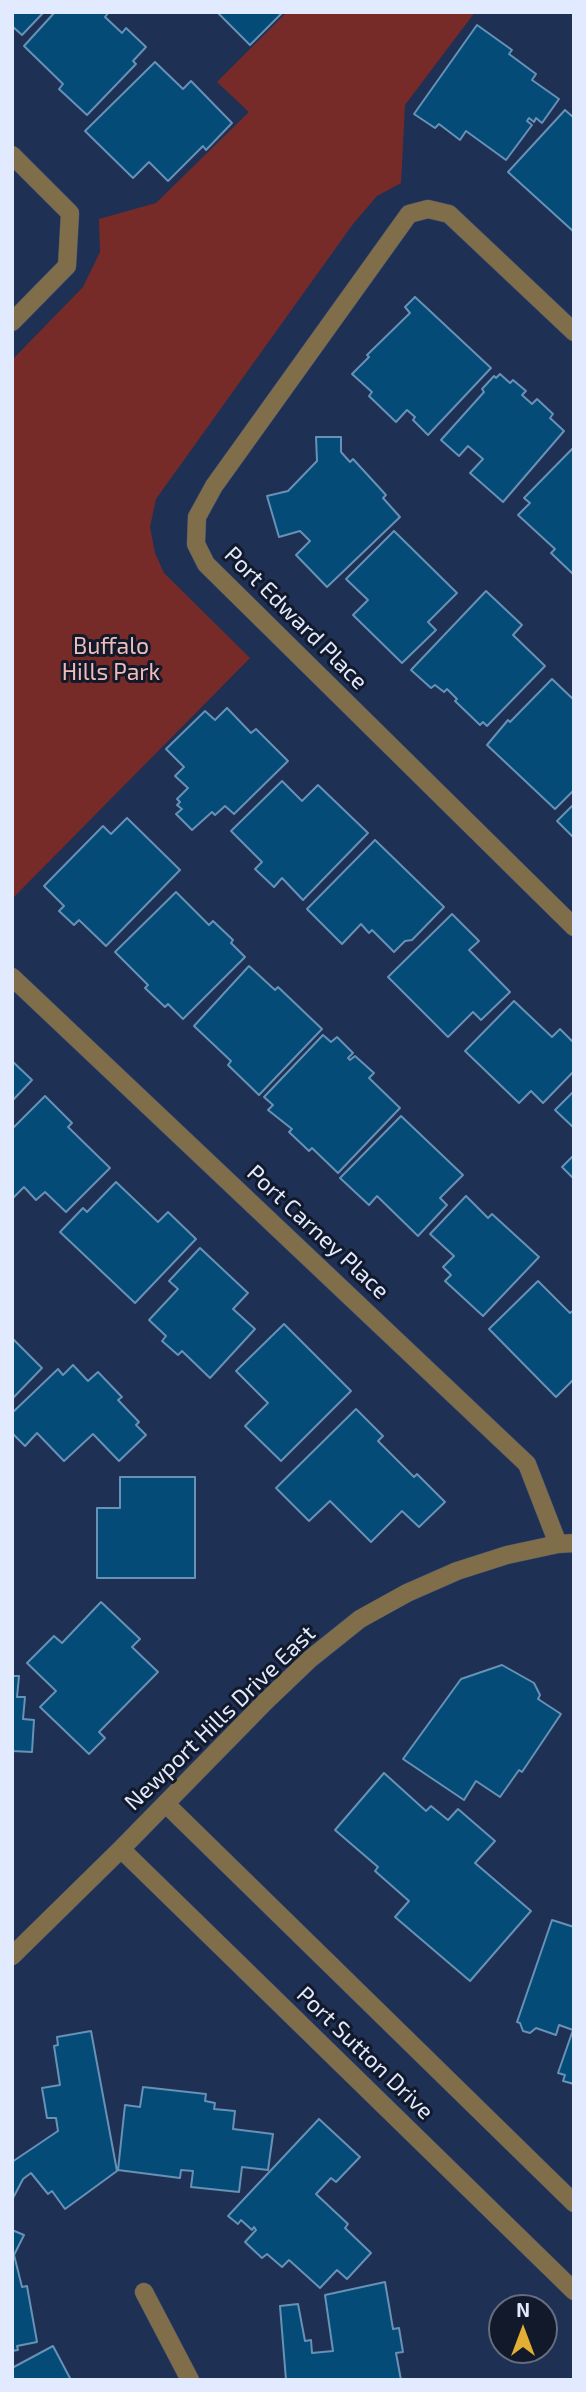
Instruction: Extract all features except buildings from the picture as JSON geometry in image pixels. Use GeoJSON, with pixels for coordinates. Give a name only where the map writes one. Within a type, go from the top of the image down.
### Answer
{"type":"FeatureCollection","features":[{"type":"Feature","properties":{"kind":"street"},"geometry":{"type":"LineString","coordinates":[[12,156],[70,213],[67,266],[12,322]]}},
{"type":"Feature","properties":{"kind":"street","name":"Port Edward Place"},"geometry":{"type":"LineString","coordinates":[[574,332],[449,214],[428,209],[409,214],[214,486],[197,517],[196,544],[205,564],[574,927]]}},
{"type":"Feature","properties":{"kind":"street","name":"Port Carney Place"},"geometry":{"type":"LineString","coordinates":[[12,976],[527,1464],[566,1544]]}},
{"type":"Feature","properties":{"kind":"street","name":"Newport Hills Drive East"},"geometry":{"type":"LineString","coordinates":[[12,1956],[265,1702],[310,1659],[360,1619],[407,1593],[457,1571],[507,1555],[566,1544]]}},
{"type":"Feature","properties":{"kind":"street","name":"Port Sutton Drive"},"geometry":{"type":"LineString","coordinates":[[166,1804],[574,2203]]}},
{"type":"Feature","properties":{"kind":"street","name":"Port Sutton Drive"},"geometry":{"type":"LineString","coordinates":[[121,1849],[574,2291]]}},
{"type":"Feature","properties":{"kind":"street"},"geometry":{"type":"LineString","coordinates":[[144,2292],[190,2380]]}},
{"type":"Feature","properties":{"kind":"green space","name":"Buffalo Hills Park"},"geometry":{"type":"Polygon","coordinates":[[[287,12],[475,12],[405,105],[401,183],[377,196],[353,224],[156,499],[150,527],[155,553],[164,573],[250,658],[12,899],[12,360],[83,287],[100,252],[99,219],[156,203],[249,112],[217,82],[287,12]]]}}]}
